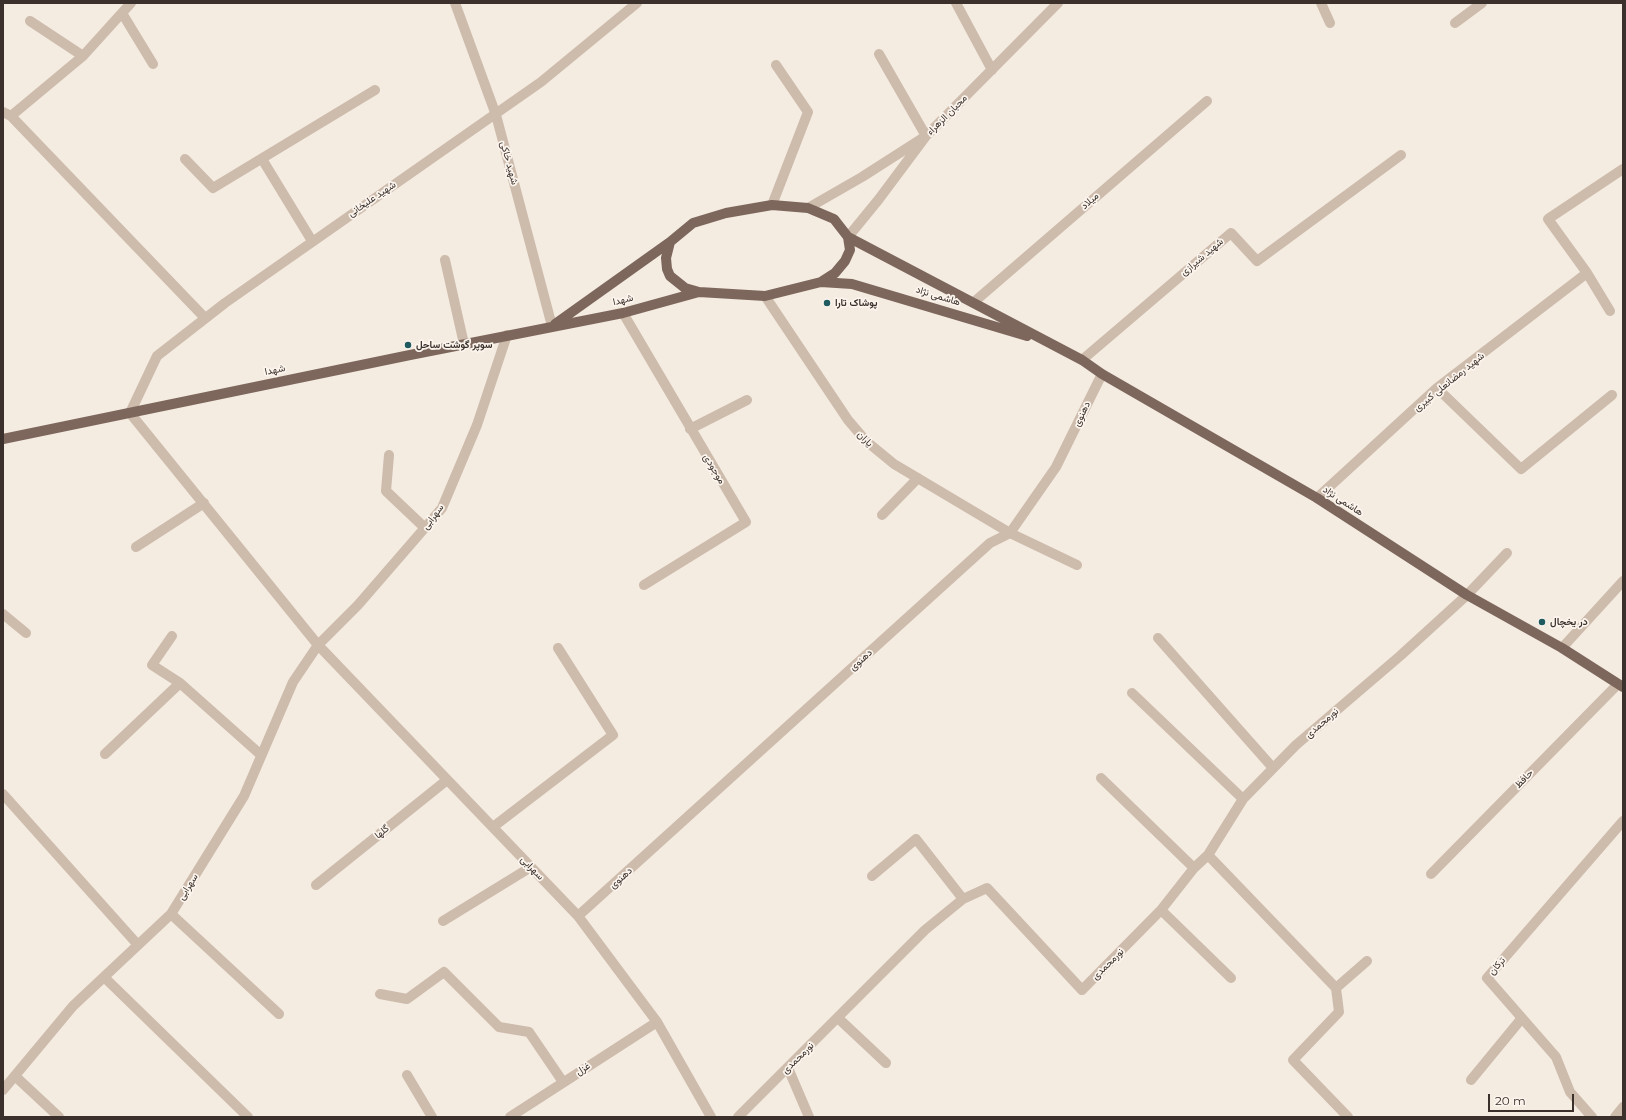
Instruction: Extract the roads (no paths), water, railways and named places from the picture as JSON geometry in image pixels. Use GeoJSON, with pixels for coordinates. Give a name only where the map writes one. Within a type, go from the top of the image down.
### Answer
{"type":"FeatureCollection","features":[{"type":"Feature","properties":{"kind":"main road","name":"شهدا"},"geometry":{"type":"LineString","coordinates":[[552,326],[670,242],[693,223],[726,213],[772,205],[808,208]]}},
{"type":"Feature","properties":{"kind":"main road"},"geometry":{"type":"LineString","coordinates":[[670,242],[666,258],[667,269],[670,276],[685,288],[699,292],[765,296],[821,282],[835,273],[845,261],[850,250],[848,237],[834,220],[808,208]]}},
{"type":"Feature","properties":{"kind":"main road","name":"هاشمی نژاد"},"geometry":{"type":"LineString","coordinates":[[848,237],[1082,360],[1102,374],[1317,498],[1467,595],[1562,648],[1620,685]]}},
{"type":"Feature","properties":{"kind":"main road","name":"هاشمی نژاد"},"geometry":{"type":"LineString","coordinates":[[821,282],[852,284],[1046,342]]}},
{"type":"Feature","properties":{"kind":"main road","name":"شهدا"},"geometry":{"type":"LineString","coordinates":[[3,439],[552,326],[623,313],[699,292]]}},
{"type":"Feature","properties":{"kind":"street"},"geometry":{"type":"LineString","coordinates":[[132,3],[84,56],[7,114],[205,318]]}},
{"type":"Feature","properties":{"kind":"street","name":"شهید خاکی"},"geometry":{"type":"LineString","coordinates":[[455,3],[496,115],[552,326]]}},
{"type":"Feature","properties":{"kind":"street","name":"شهید علیخانی"},"geometry":{"type":"LineString","coordinates":[[130,413],[157,356],[205,318],[312,241],[496,115],[540,82],[637,3]]}},
{"type":"Feature","properties":{"kind":"street"},"geometry":{"type":"LineString","coordinates":[[956,3],[992,70]]}},
{"type":"Feature","properties":{"kind":"street","name":"محبان الزهراء"},"geometry":{"type":"LineString","coordinates":[[848,237],[879,199],[926,136],[1058,3]]}},
{"type":"Feature","properties":{"kind":"street"},"geometry":{"type":"LineString","coordinates":[[1321,3],[1330,24]]}},
{"type":"Feature","properties":{"kind":"street"},"geometry":{"type":"LineString","coordinates":[[1455,23],[1482,3]]}},
{"type":"Feature","properties":{"kind":"street"},"geometry":{"type":"LineString","coordinates":[[122,13],[153,64]]}},
{"type":"Feature","properties":{"kind":"street"},"geometry":{"type":"LineString","coordinates":[[30,21],[84,56]]}},
{"type":"Feature","properties":{"kind":"street"},"geometry":{"type":"LineString","coordinates":[[808,208],[862,177],[926,136],[879,54]]}},
{"type":"Feature","properties":{"kind":"street"},"geometry":{"type":"LineString","coordinates":[[772,205],[808,112],[776,65]]}},
{"type":"Feature","properties":{"kind":"street"},"geometry":{"type":"LineString","coordinates":[[185,159],[213,188],[375,90]]}},
{"type":"Feature","properties":{"kind":"street","name":"میلاد"},"geometry":{"type":"LineString","coordinates":[[974,302],[1207,101]]}},
{"type":"Feature","properties":{"kind":"street","name":"شهید شیرازی"},"geometry":{"type":"LineString","coordinates":[[1082,360],[1231,233],[1257,261],[1401,155]]}},
{"type":"Feature","properties":{"kind":"street"},"geometry":{"type":"LineString","coordinates":[[262,159],[312,241]]}},
{"type":"Feature","properties":{"kind":"street"},"geometry":{"type":"LineString","coordinates":[[1610,311],[1587,273],[1548,219],[1623,169]]}},
{"type":"Feature","properties":{"kind":"street"},"geometry":{"type":"LineString","coordinates":[[445,260],[464,344]]}},
{"type":"Feature","properties":{"kind":"street","name":"شهید رمضانعلی کبیری"},"geometry":{"type":"LineString","coordinates":[[1317,498],[1437,388],[1587,273]]}},
{"type":"Feature","properties":{"kind":"street","name":"یاران"},"geometry":{"type":"LineString","coordinates":[[765,296],[848,420],[866,441],[894,464],[1010,533],[1077,565]]}},
{"type":"Feature","properties":{"kind":"street","name":"موجودی"},"geometry":{"type":"LineString","coordinates":[[623,313],[746,522],[644,585]]}},
{"type":"Feature","properties":{"kind":"street","name":"سهرابی"},"geometry":{"type":"LineString","coordinates":[[3,1090],[73,1006],[171,914],[244,796],[293,682],[318,645],[358,605],[442,508],[477,425],[507,336]]}},
{"type":"Feature","properties":{"kind":"street","name":"دهنوی"},"geometry":{"type":"LineString","coordinates":[[578,916],[990,544],[1010,533],[1056,467],[1102,374]]}},
{"type":"Feature","properties":{"kind":"street"},"geometry":{"type":"LineString","coordinates":[[1437,388],[1521,469],[1612,395]]}},
{"type":"Feature","properties":{"kind":"street"},"geometry":{"type":"LineString","coordinates":[[690,429],[747,400]]}},
{"type":"Feature","properties":{"kind":"street","name":"سهرابی"},"geometry":{"type":"LineString","coordinates":[[130,413],[318,645],[578,916],[657,1022],[711,1117]]}},
{"type":"Feature","properties":{"kind":"street"},"geometry":{"type":"LineString","coordinates":[[389,455],[386,492],[425,528]]}},
{"type":"Feature","properties":{"kind":"street"},"geometry":{"type":"LineString","coordinates":[[882,515],[918,478]]}},
{"type":"Feature","properties":{"kind":"street"},"geometry":{"type":"LineString","coordinates":[[136,547],[204,503]]}},
{"type":"Feature","properties":{"kind":"street","name":"نورمحمدی"},"geometry":{"type":"LineString","coordinates":[[738,1117],[925,930],[962,899],[987,888],[1082,990],[1161,910],[1194,868],[1208,855],[1243,799],[1273,768],[1296,745],[1400,656],[1467,595],[1507,553]]}},
{"type":"Feature","properties":{"kind":"street"},"geometry":{"type":"LineString","coordinates":[[1562,648],[1623,581]]}},
{"type":"Feature","properties":{"kind":"street"},"geometry":{"type":"LineString","coordinates":[[3,614],[26,633]]}},
{"type":"Feature","properties":{"kind":"street"},"geometry":{"type":"LineString","coordinates":[[172,636],[152,665],[180,682],[262,754]]}},
{"type":"Feature","properties":{"kind":"street"},"geometry":{"type":"LineString","coordinates":[[1158,638],[1273,768]]}},
{"type":"Feature","properties":{"kind":"street"},"geometry":{"type":"LineString","coordinates":[[493,828],[613,735],[558,648]]}},
{"type":"Feature","properties":{"kind":"street"},"geometry":{"type":"LineString","coordinates":[[105,754],[180,682]]}},
{"type":"Feature","properties":{"kind":"street","name":"حافظ"},"geometry":{"type":"LineString","coordinates":[[1431,874],[1620,685]]}},
{"type":"Feature","properties":{"kind":"street"},"geometry":{"type":"LineString","coordinates":[[1132,693],[1243,799]]}},
{"type":"Feature","properties":{"kind":"street"},"geometry":{"type":"LineString","coordinates":[[1102,778],[1194,868]]}},
{"type":"Feature","properties":{"kind":"street","name":"گلها"},"geometry":{"type":"LineString","coordinates":[[316,885],[447,780]]}},
{"type":"Feature","properties":{"kind":"street"},"geometry":{"type":"LineString","coordinates":[[3,794],[138,945]]}},
{"type":"Feature","properties":{"kind":"street","name":"ترکان"},"geometry":{"type":"LineString","coordinates":[[1592,1117],[1570,1092],[1556,1057],[1487,978],[1623,822]]}},
{"type":"Feature","properties":{"kind":"street"},"geometry":{"type":"LineString","coordinates":[[872,876],[916,839],[962,899]]}},
{"type":"Feature","properties":{"kind":"street"},"geometry":{"type":"LineString","coordinates":[[1208,855],[1336,988],[1339,1012],[1293,1060],[1348,1117]]}},
{"type":"Feature","properties":{"kind":"street"},"geometry":{"type":"LineString","coordinates":[[443,921],[531,867]]}},
{"type":"Feature","properties":{"kind":"street"},"geometry":{"type":"LineString","coordinates":[[1161,910],[1231,978]]}},
{"type":"Feature","properties":{"kind":"street"},"geometry":{"type":"LineString","coordinates":[[171,914],[279,1014]]}},
{"type":"Feature","properties":{"kind":"street"},"geometry":{"type":"LineString","coordinates":[[1336,988],[1367,962]]}},
{"type":"Feature","properties":{"kind":"street"},"geometry":{"type":"LineString","coordinates":[[380,994],[407,999],[444,972],[499,1027],[529,1032],[564,1082]]}},
{"type":"Feature","properties":{"kind":"street"},"geometry":{"type":"LineString","coordinates":[[104,977],[248,1117]]}},
{"type":"Feature","properties":{"kind":"street"},"geometry":{"type":"LineString","coordinates":[[838,1018],[886,1063]]}},
{"type":"Feature","properties":{"kind":"street"},"geometry":{"type":"LineString","coordinates":[[1470,1080],[1522,1018]]}},
{"type":"Feature","properties":{"kind":"street","name":"غزل"},"geometry":{"type":"LineString","coordinates":[[510,1117],[657,1022]]}},
{"type":"Feature","properties":{"kind":"street"},"geometry":{"type":"LineString","coordinates":[[788,1068],[809,1117]]}},
{"type":"Feature","properties":{"kind":"street"},"geometry":{"type":"LineString","coordinates":[[407,1075],[432,1117]]}},
{"type":"Feature","properties":{"kind":"street"},"geometry":{"type":"LineString","coordinates":[[15,1076],[59,1117]]}},
{"type":"Feature","properties":{"kind":"street"},"geometry":{"type":"LineString","coordinates":[[1615,1117],[1623,1107]]}},
{"type":"Feature","properties":{"kind":"place","name":"پوشاک تارا"},"geometry":{"type":"Point","coordinates":[827,303]}},
{"type":"Feature","properties":{"kind":"place","name":"سوپر گوشت ساحل"},"geometry":{"type":"Point","coordinates":[408,345]}},
{"type":"Feature","properties":{"kind":"place","name":"در یخچال"},"geometry":{"type":"Point","coordinates":[1542,622]}}]}
